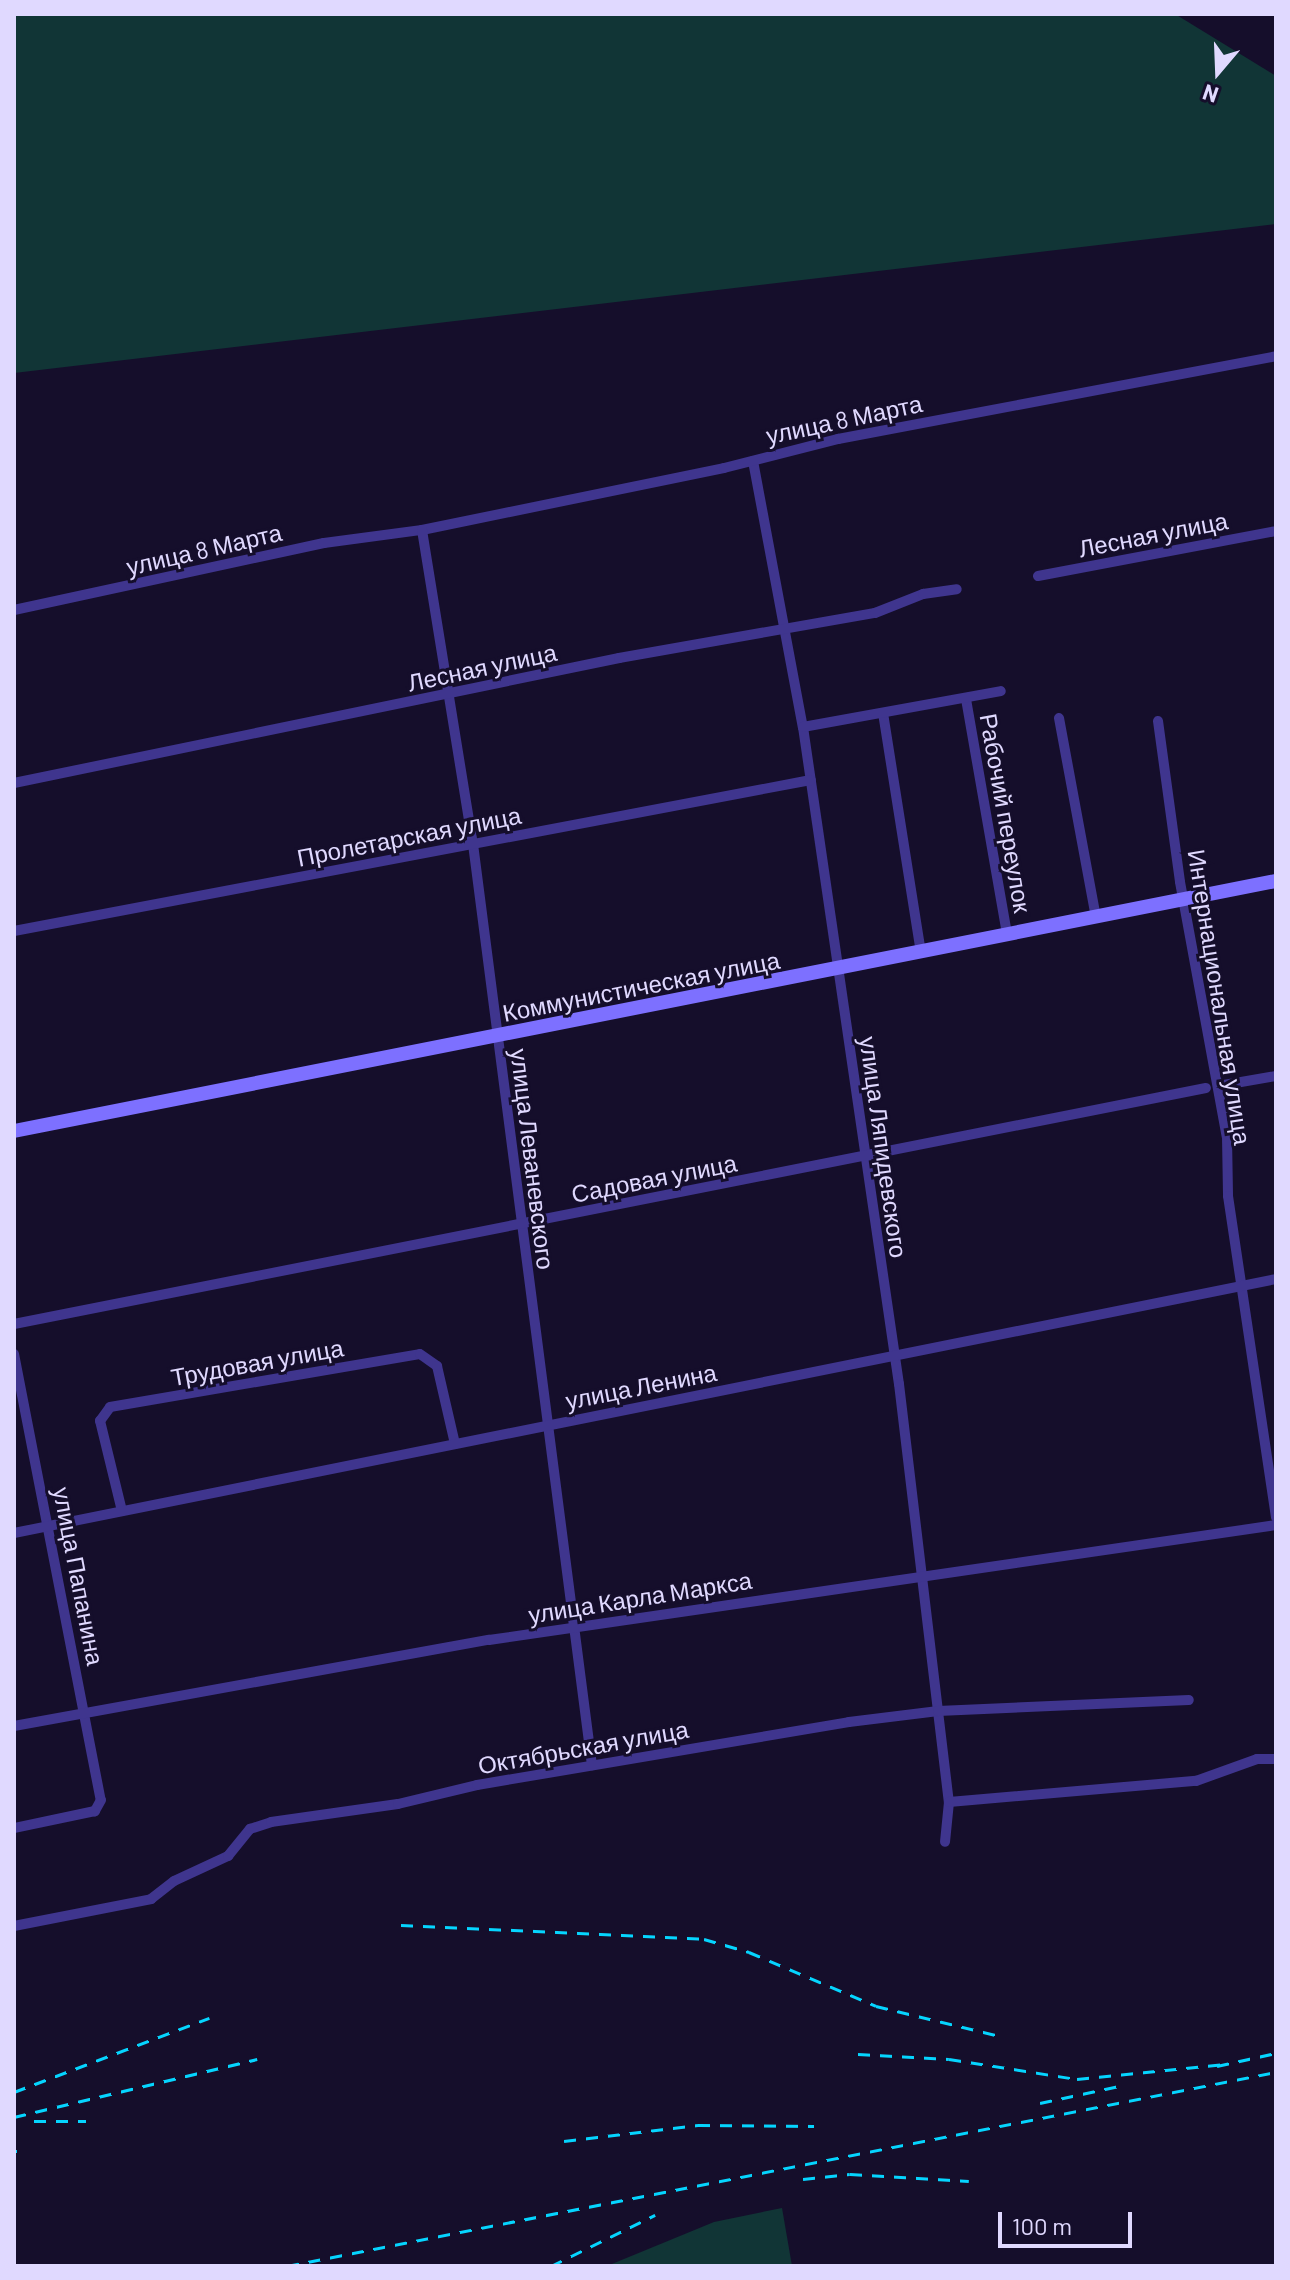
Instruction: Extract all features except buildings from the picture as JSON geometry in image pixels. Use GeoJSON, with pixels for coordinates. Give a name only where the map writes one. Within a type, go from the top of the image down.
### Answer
{"type":"FeatureCollection","features":[{"type":"Feature","properties":{"kind":"street","name":"улица 8 Марта"},"geometry":{"type":"LineString","coordinates":[[14,610],[404,529],[422,530],[1039,398],[1276,356]]}},
{"type":"Feature","properties":{"kind":"street","name":"улица Ляпидевского"},"geometry":{"type":"LineString","coordinates":[[753,461],[787,626],[803,727],[926,1576],[949,1802],[945,1842]]}},
{"type":"Feature","properties":{"kind":"street","name":"улица Леваневского"},"geometry":{"type":"LineString","coordinates":[[422,530],[452,695],[473,844],[592,1765]]}},
{"type":"Feature","properties":{"kind":"street","name":"Лесная улица"},"geometry":{"type":"LineString","coordinates":[[1038,576],[1276,531]]}},
{"type":"Feature","properties":{"kind":"street","name":"Лесная улица"},"geometry":{"type":"LineString","coordinates":[[14,783],[787,626],[875,613],[923,594],[957,589]]}},
{"type":"Feature","properties":{"kind":"street"},"geometry":{"type":"LineString","coordinates":[[803,727],[1001,691]]}},
{"type":"Feature","properties":{"kind":"street","name":"Рабочий переулок"},"geometry":{"type":"LineString","coordinates":[[966,699],[1007,935]]}},
{"type":"Feature","properties":{"kind":"street"},"geometry":{"type":"LineString","coordinates":[[883,713],[921,952]]}},
{"type":"Feature","properties":{"kind":"street"},"geometry":{"type":"LineString","coordinates":[[1059,718],[1096,917]]}},
{"type":"Feature","properties":{"kind":"street","name":"Интернациональная улица"},"geometry":{"type":"LineString","coordinates":[[1158,721],[1276,1517]]}},
{"type":"Feature","properties":{"kind":"street","name":"Пролетарская улица"},"geometry":{"type":"LineString","coordinates":[[14,931],[811,780]]}},
{"type":"Feature","properties":{"kind":"street","name":"Коммунистическая улица"},"geometry":{"type":"LineString","coordinates":[[14,1131],[1276,881]]}},
{"type":"Feature","properties":{"kind":"street","name":"Садовая улица"},"geometry":{"type":"LineString","coordinates":[[14,1324],[1276,1076]]}},
{"type":"Feature","properties":{"kind":"street","name":"улица Ленина"},"geometry":{"type":"LineString","coordinates":[[14,1533],[1276,1279]]}},
{"type":"Feature","properties":{"kind":"street","name":"улица Папанина"},"geometry":{"type":"LineString","coordinates":[[14,1354],[86,1711],[99,1807],[14,1828]]}},
{"type":"Feature","properties":{"kind":"street","name":"Трудовая улица"},"geometry":{"type":"LineString","coordinates":[[122,1511],[100,1421],[110,1407],[420,1354],[437,1366],[455,1444]]}},
{"type":"Feature","properties":{"kind":"street","name":"улица Карла Маркса"},"geometry":{"type":"LineString","coordinates":[[14,1726],[575,1627],[1276,1525]]}},
{"type":"Feature","properties":{"kind":"street","name":"Октябрьская улица"},"geometry":{"type":"LineString","coordinates":[[14,1926],[151,1899],[174,1881],[228,1856],[250,1829],[271,1822],[398,1804],[592,1765],[938,1711],[1189,1700]]}},
{"type":"Feature","properties":{"kind":"street"},"geometry":{"type":"LineString","coordinates":[[949,1802],[1196,1781],[1257,1759],[1276,1759]]}},
{"type":"Feature","properties":{"kind":"green space"},"geometry":{"type":"Polygon","coordinates":[[[14,14],[1175,14],[1276,76],[1276,224],[14,373],[14,14]]]}},
{"type":"Feature","properties":{"kind":"green space"},"geometry":{"type":"Polygon","coordinates":[[[782,2208],[792,2266],[607,2266],[714,2222],[782,2208]]]}},
{"type":"Feature","properties":{"kind":"railway"},"geometry":{"type":"LineString","coordinates":[[401,1925],[704,1939],[749,1952],[876,2006],[996,2035]]}},
{"type":"Feature","properties":{"kind":"railway"},"geometry":{"type":"LineString","coordinates":[[14,2092],[209,2018]]}},
{"type":"Feature","properties":{"kind":"railway"},"geometry":{"type":"LineString","coordinates":[[1217,2066],[1276,2053]]}},
{"type":"Feature","properties":{"kind":"railway"},"geometry":{"type":"LineString","coordinates":[[858,2054],[949,2059],[1077,2079],[1225,2064]]}},
{"type":"Feature","properties":{"kind":"railway"},"geometry":{"type":"LineString","coordinates":[[14,2117],[257,2059]]}},
{"type":"Feature","properties":{"kind":"railway"},"geometry":{"type":"LineString","coordinates":[[287,2266],[1276,2072]]}},
{"type":"Feature","properties":{"kind":"railway"},"geometry":{"type":"LineString","coordinates":[[1040,2103],[1119,2086]]}},
{"type":"Feature","properties":{"kind":"railway"},"geometry":{"type":"LineString","coordinates":[[34,2121],[86,2121]]}},
{"type":"Feature","properties":{"kind":"railway"},"geometry":{"type":"LineString","coordinates":[[564,2141],[698,2125],[814,2126]]}},
{"type":"Feature","properties":{"kind":"railway"},"geometry":{"type":"LineString","coordinates":[[803,2179],[850,2174],[969,2181]]}},
{"type":"Feature","properties":{"kind":"railway"},"geometry":{"type":"LineString","coordinates":[[551,2266],[655,2215]]}}]}
